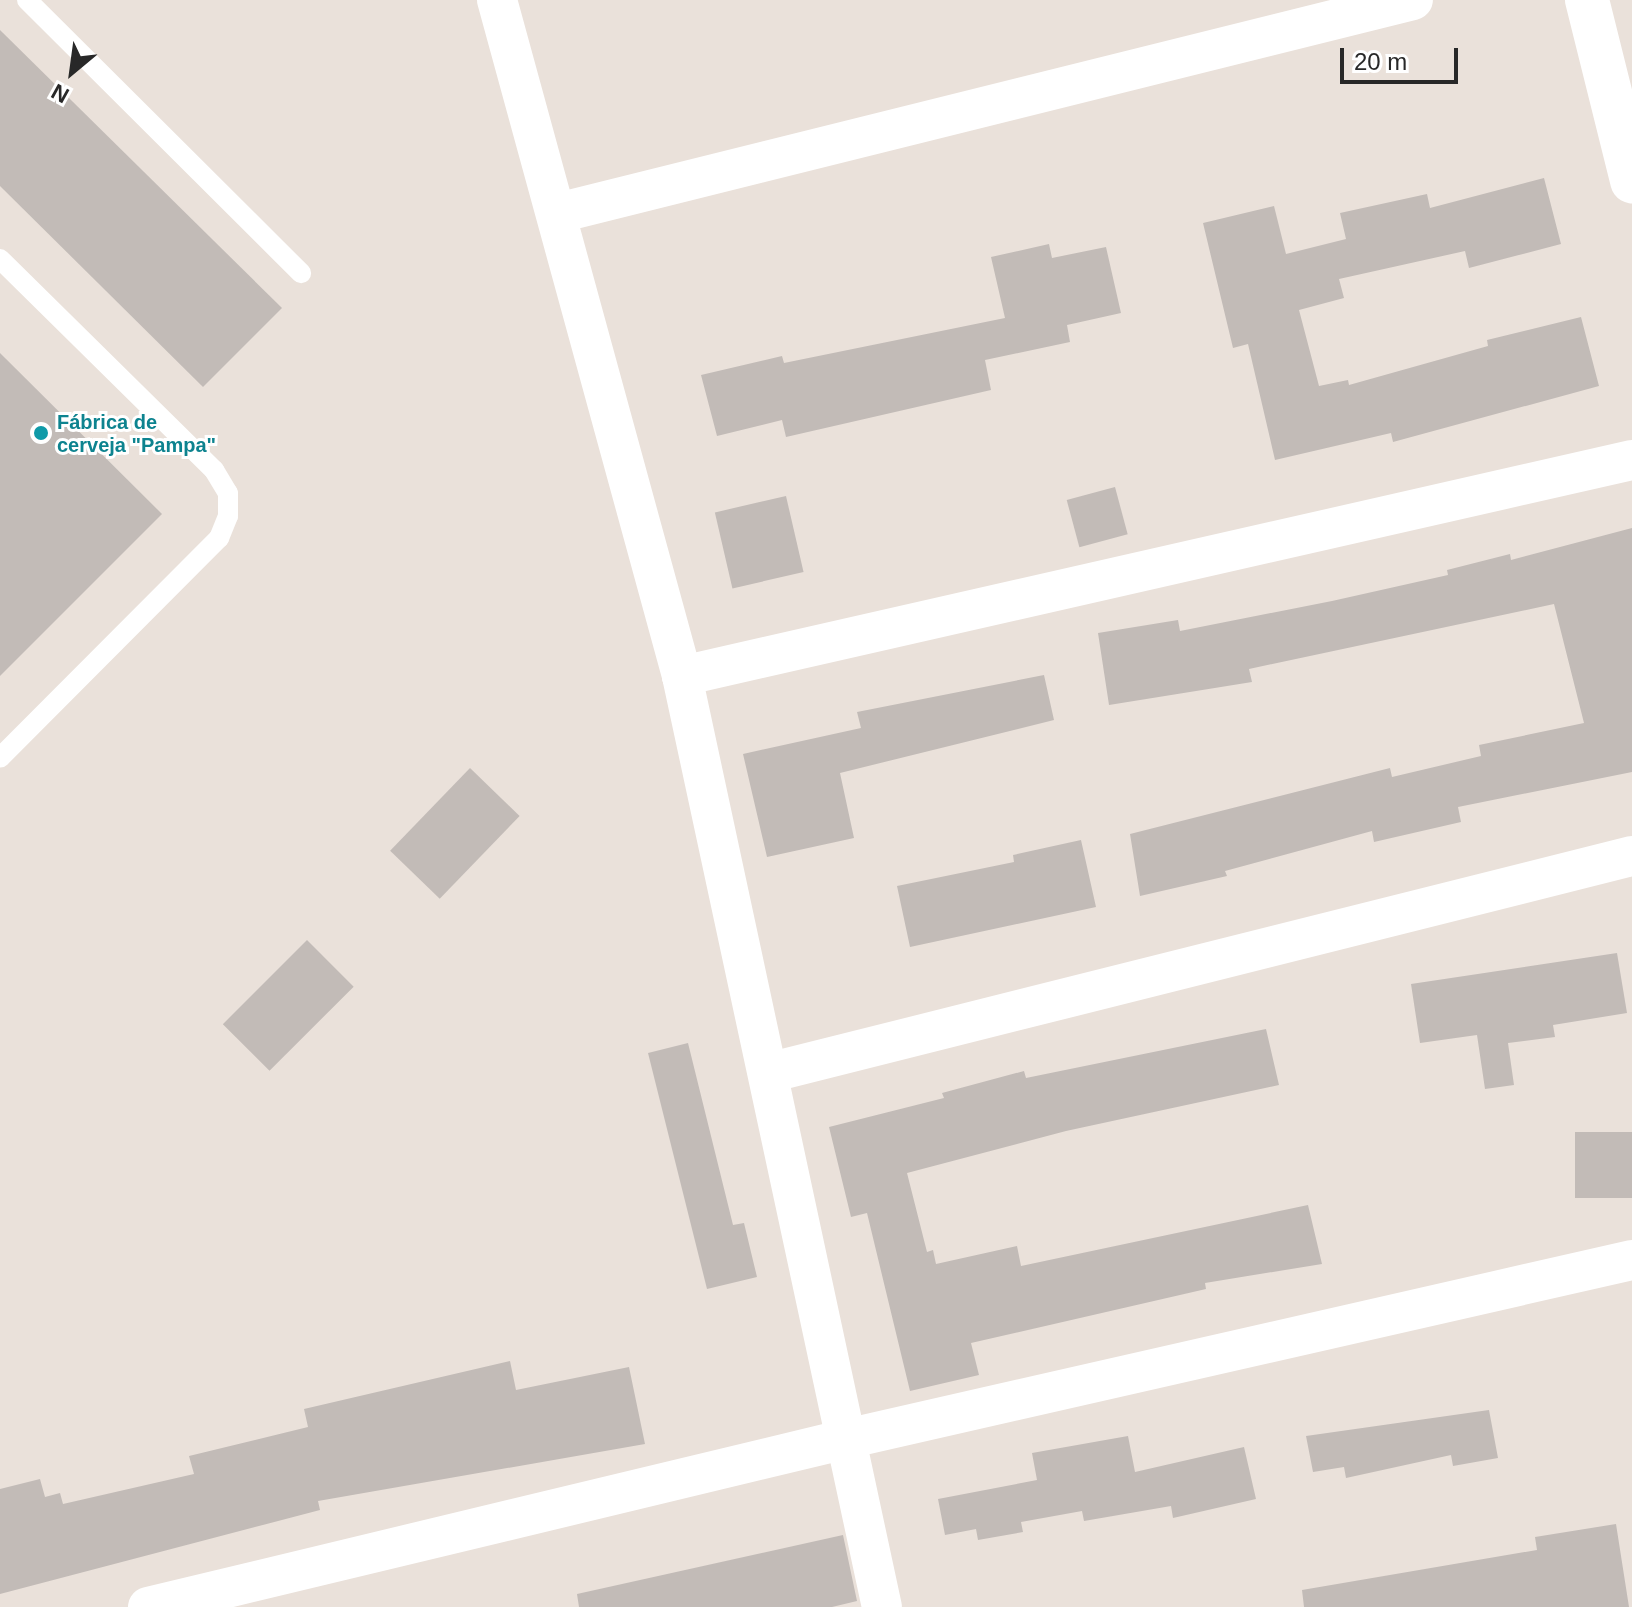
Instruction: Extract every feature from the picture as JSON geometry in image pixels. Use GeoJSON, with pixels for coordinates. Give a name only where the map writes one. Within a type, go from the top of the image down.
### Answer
{"type":"FeatureCollection","features":[{"type":"Feature","properties":{"kind":"street"},"geometry":{"type":"LineString","coordinates":[[497,0],[558,213],[682,676],[882,1607]]}},
{"type":"Feature","properties":{"kind":"street"},"geometry":{"type":"LineString","coordinates":[[558,213],[1413,0]]}},
{"type":"Feature","properties":{"kind":"street"},"geometry":{"type":"LineString","coordinates":[[1587,0],[1632,181]]}},
{"type":"Feature","properties":{"kind":"street"},"geometry":{"type":"LineString","coordinates":[[682,676],[1632,460]]}},
{"type":"Feature","properties":{"kind":"street"},"geometry":{"type":"LineString","coordinates":[[768,1073],[1632,856]]}},
{"type":"Feature","properties":{"kind":"street"},"geometry":{"type":"LineString","coordinates":[[148,1607],[846,1439],[1632,1260]]}},
{"type":"Feature","properties":{"kind":"lane"},"geometry":{"type":"LineString","coordinates":[[27,0],[301,273]]}},
{"type":"Feature","properties":{"kind":"lane"},"geometry":{"type":"LineString","coordinates":[[0,259],[214,470],[228,493],[228,516],[219,538],[0,758]]}},
{"type":"Feature","properties":{"kind":"building"},"geometry":{"type":"Polygon","coordinates":[[[0,30],[282,308],[203,387],[0,186],[0,30]]]}},
{"type":"Feature","properties":{"kind":"building"},"geometry":{"type":"Polygon","coordinates":[[[1544,178],[1561,244],[1469,268],[1465,251],[1339,279],[1344,298],[1299,310],[1319,386],[1348,380],[1349,385],[1488,346],[1487,340],[1581,317],[1599,386],[1393,442],[1391,433],[1275,460],[1248,344],[1233,348],[1203,223],[1274,206],[1286,254],[1346,239],[1340,213],[1427,194],[1430,208],[1544,178]]]}},
{"type":"Feature","properties":{"kind":"building"},"geometry":{"type":"Polygon","coordinates":[[[1049,244],[1052,258],[1106,247],[1121,313],[1067,325],[1070,342],[985,360],[991,390],[786,437],[782,420],[717,436],[701,375],[782,356],[784,363],[1005,318],[991,257],[1049,244]]]}},
{"type":"Feature","properties":{"kind":"building","name":"Fábrica de cerveja \"Pampa\""},"geometry":{"type":"Polygon","coordinates":[[[0,353],[162,514],[0,676],[0,353]]]}},
{"type":"Feature","properties":{"kind":"building"},"geometry":{"type":"Polygon","coordinates":[[[1115,487],[1128,534],[1079,547],[1067,500],[1115,487]]]}},
{"type":"Feature","properties":{"kind":"building"},"geometry":{"type":"Polygon","coordinates":[[[786,496],[804,572],[732,588],[715,512],[786,496]]]}},
{"type":"Feature","properties":{"kind":"building"},"geometry":{"type":"Polygon","coordinates":[[[1632,528],[1632,772],[1458,807],[1461,822],[1374,842],[1372,831],[1225,871],[1227,876],[1140,896],[1130,834],[1390,768],[1392,777],[1481,756],[1479,745],[1584,723],[1554,604],[1249,669],[1252,682],[1109,705],[1098,633],[1178,620],[1180,631],[1448,575],[1447,570],[1510,554],[1511,560],[1632,528]]]}},
{"type":"Feature","properties":{"kind":"building"},"geometry":{"type":"Polygon","coordinates":[[[1044,675],[1054,720],[840,773],[854,838],[767,857],[743,754],[861,728],[857,712],[1044,675]]]}},
{"type":"Feature","properties":{"kind":"building"},"geometry":{"type":"Polygon","coordinates":[[[470,768],[520,816],[440,899],[390,851],[470,768]]]}},
{"type":"Feature","properties":{"kind":"building"},"geometry":{"type":"Polygon","coordinates":[[[1081,840],[1096,907],[910,947],[897,886],[1014,862],[1013,855],[1081,840]]]}},
{"type":"Feature","properties":{"kind":"building"},"geometry":{"type":"Polygon","coordinates":[[[307,940],[354,987],[270,1071],[223,1024],[307,940]]]}},
{"type":"Feature","properties":{"kind":"building"},"geometry":{"type":"Polygon","coordinates":[[[1617,953],[1627,1013],[1553,1025],[1555,1037],[1508,1043],[1514,1085],[1485,1089],[1477,1035],[1420,1043],[1411,984],[1617,953]]]}},
{"type":"Feature","properties":{"kind":"building"},"geometry":{"type":"Polygon","coordinates":[[[1266,1029],[1279,1085],[1066,1131],[907,1173],[927,1252],[933,1250],[936,1264],[1017,1246],[1021,1266],[1308,1205],[1322,1264],[1205,1283],[1206,1289],[971,1343],[979,1375],[910,1391],[867,1213],[851,1217],[829,1127],[944,1098],[942,1093],[1024,1071],[1026,1078],[1266,1029]]]}},
{"type":"Feature","properties":{"kind":"building"},"geometry":{"type":"Polygon","coordinates":[[[688,1043],[733,1225],[744,1223],[757,1277],[707,1289],[648,1053],[688,1043]]]}},
{"type":"Feature","properties":{"kind":"building"},"geometry":{"type":"Polygon","coordinates":[[[1575,1132],[1632,1132],[1632,1198],[1575,1198],[1575,1132]]]}},
{"type":"Feature","properties":{"kind":"building"},"geometry":{"type":"Polygon","coordinates":[[[510,1361],[516,1390],[629,1367],[645,1444],[318,1501],[320,1510],[0,1594],[0,1489],[40,1479],[45,1497],[60,1493],[63,1504],[194,1474],[189,1456],[308,1427],[304,1409],[510,1361]]]}},
{"type":"Feature","properties":{"kind":"building"},"geometry":{"type":"Polygon","coordinates":[[[1489,1410],[1498,1458],[1453,1466],[1451,1455],[1346,1478],[1344,1467],[1313,1472],[1306,1436],[1489,1410]]]}},
{"type":"Feature","properties":{"kind":"building"},"geometry":{"type":"Polygon","coordinates":[[[1128,1436],[1135,1472],[1244,1447],[1256,1499],[1173,1518],[1171,1506],[1084,1521],[1082,1511],[1021,1522],[1023,1532],[978,1540],[976,1529],[945,1535],[938,1499],[1037,1480],[1032,1453],[1128,1436]]]}},
{"type":"Feature","properties":{"kind":"building"},"geometry":{"type":"Polygon","coordinates":[[[1616,1524],[1629,1607],[1304,1607],[1302,1590],[1537,1550],[1535,1537],[1616,1524]]]}},
{"type":"Feature","properties":{"kind":"building"},"geometry":{"type":"Polygon","coordinates":[[[843,1535],[857,1601],[832,1607],[579,1607],[577,1594],[843,1535]]]}},
{"type":"Feature","properties":{"kind":"place","name":"Fábrica de cerveja \"Pampa\""},"geometry":{"type":"Point","coordinates":[41,433]}}]}
